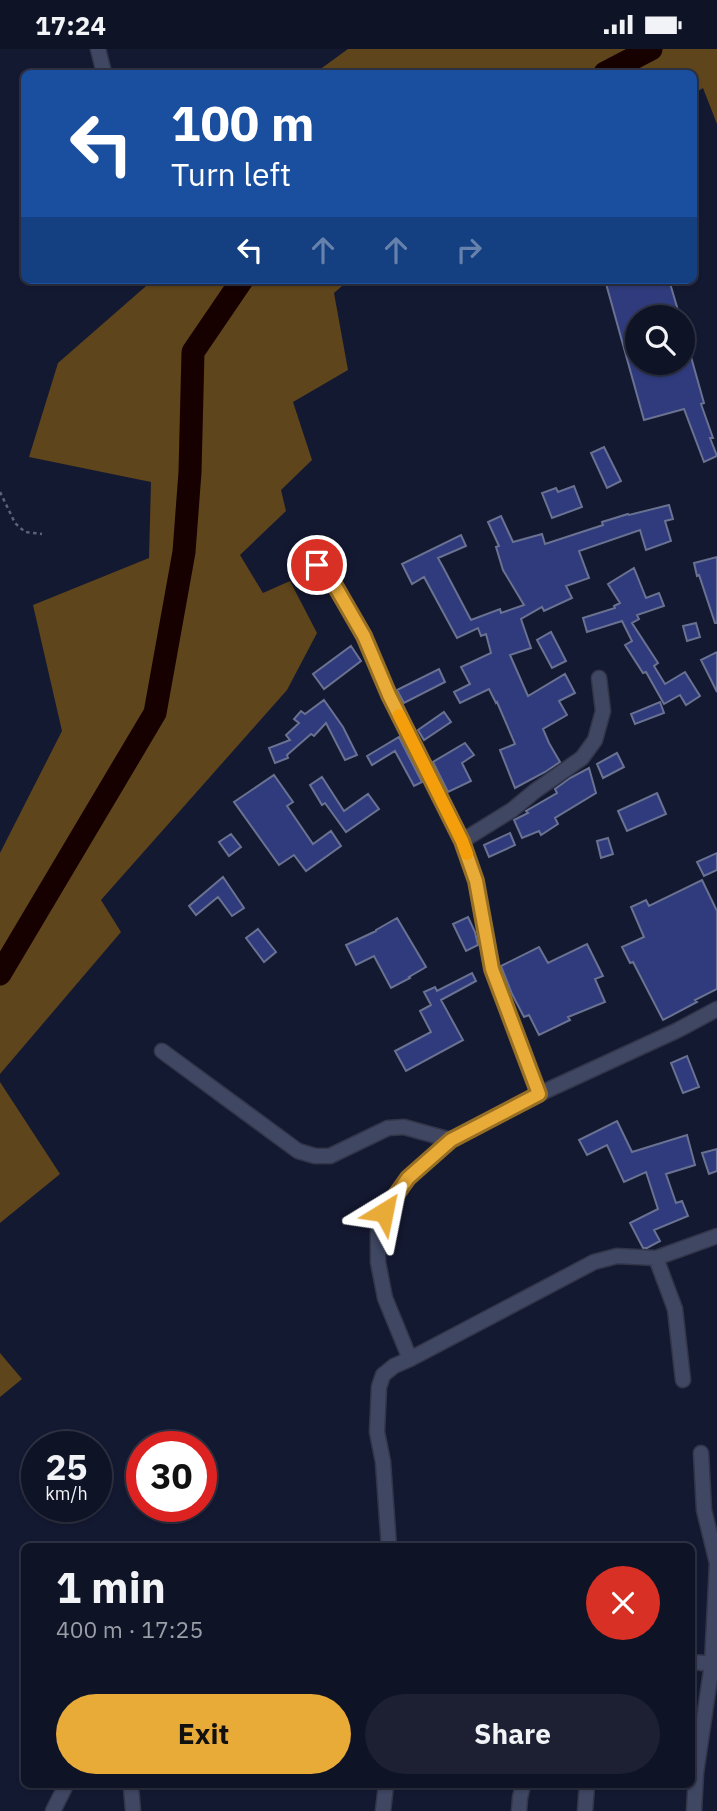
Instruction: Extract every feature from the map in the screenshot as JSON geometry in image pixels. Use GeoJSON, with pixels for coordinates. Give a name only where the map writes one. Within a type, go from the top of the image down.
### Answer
{"type":"FeatureCollection","features":[{"type":"Feature","properties":{"kind":"street"},"geometry":{"type":"LineString","coordinates":[[98,49],[103,70]]}},
{"type":"Feature","properties":{"kind":"street"},"geometry":{"type":"LineString","coordinates":[[317,565],[330,577],[364,636],[389,695],[462,841],[476,881],[492,969],[539,1094]]}},
{"type":"Feature","properties":{"kind":"street"},"geometry":{"type":"LineString","coordinates":[[462,841],[512,810],[582,758],[595,740],[603,711],[600,678]]}},
{"type":"Feature","properties":{"kind":"street"},"geometry":{"type":"LineString","coordinates":[[410,1359],[385,1298],[378,1262],[377,1231],[384,1212],[408,1178],[451,1140],[539,1094],[678,1030],[717,1009]]}},
{"type":"Feature","properties":{"kind":"street"},"geometry":{"type":"LineString","coordinates":[[162,1051],[298,1151],[315,1156],[330,1156],[388,1128],[404,1127],[451,1140]]}},
{"type":"Feature","properties":{"kind":"street"},"geometry":{"type":"LineString","coordinates":[[390,1543],[383,1462],[377,1432],[379,1387],[383,1375],[394,1366],[594,1262],[617,1257],[656,1258],[717,1235]]}},
{"type":"Feature","properties":{"kind":"street"},"geometry":{"type":"LineString","coordinates":[[656,1258],[675,1309],[683,1380]]}},
{"type":"Feature","properties":{"kind":"street"},"geometry":{"type":"LineString","coordinates":[[694,1811],[696,1773],[714,1664],[717,1563],[704,1510],[701,1453]]}},
{"type":"Feature","properties":{"kind":"street"},"geometry":{"type":"LineString","coordinates":[[695,1662],[714,1664]]}},
{"type":"Feature","properties":{"kind":"street"},"geometry":{"type":"LineString","coordinates":[[53,1811],[64,1788]]}},
{"type":"Feature","properties":{"kind":"street"},"geometry":{"type":"LineString","coordinates":[[131,1788],[133,1811]]}},
{"type":"Feature","properties":{"kind":"street"},"geometry":{"type":"LineString","coordinates":[[383,1811],[386,1788]]}},
{"type":"Feature","properties":{"kind":"street"},"geometry":{"type":"LineString","coordinates":[[519,1811],[522,1788]]}},
{"type":"Feature","properties":{"kind":"street"},"geometry":{"type":"LineString","coordinates":[[585,1811],[587,1788]]}},
{"type":"Feature","properties":{"kind":"path"},"geometry":{"type":"LineString","coordinates":[[0,492],[15,523],[25,532],[42,534]]}},
{"type":"Feature","properties":{"kind":"shaded area"},"geometry":{"type":"Polygon","coordinates":[[[348,49],[717,49],[717,124],[703,88],[697,92],[697,70],[319,70],[348,49]]]}},
{"type":"Feature","properties":{"kind":"shaded area"},"geometry":{"type":"Polygon","coordinates":[[[148,284],[344,284],[334,293],[348,370],[293,402],[312,460],[281,490],[286,511],[240,555],[263,593],[290,581],[317,633],[287,690],[101,900],[121,932],[0,1074],[0,853],[62,731],[33,605],[149,558],[151,482],[29,457],[58,363],[148,284]]]}},
{"type":"Feature","properties":{"kind":"shaded area"},"geometry":{"type":"Polygon","coordinates":[[[0,1082],[60,1174],[0,1223],[0,1082]]]}},
{"type":"Feature","properties":{"kind":"shaded area"},"geometry":{"type":"Polygon","coordinates":[[[0,1353],[22,1379],[0,1397],[0,1353]]]}},
{"type":"Feature","properties":{"kind":"building"},"geometry":{"type":"Polygon","coordinates":[[[606,284],[670,284],[676,305],[625,305],[625,352],[606,284]]]}},
{"type":"Feature","properties":{"kind":"building"},"geometry":{"type":"Polygon","coordinates":[[[695,371],[704,403],[701,404],[717,456],[704,462],[684,409],[644,420],[631,375],[695,375],[695,371]]]}},
{"type":"Feature","properties":{"kind":"building"},"geometry":{"type":"Polygon","coordinates":[[[604,447],[621,481],[607,488],[591,453],[604,447]]]}},
{"type":"Feature","properties":{"kind":"building"},"geometry":{"type":"Polygon","coordinates":[[[574,486],[582,507],[552,518],[542,493],[556,488],[558,492],[574,486]]]}},
{"type":"Feature","properties":{"kind":"building"},"geometry":{"type":"Polygon","coordinates":[[[669,505],[673,519],[665,521],[671,541],[646,550],[640,530],[579,551],[589,578],[566,586],[572,598],[544,611],[542,607],[521,619],[531,648],[510,655],[528,696],[565,674],[575,693],[559,701],[567,715],[543,729],[560,762],[515,788],[500,750],[515,744],[489,689],[460,703],[454,692],[470,684],[461,667],[491,653],[486,634],[481,636],[478,628],[457,638],[424,577],[412,584],[402,564],[461,535],[466,546],[438,558],[471,620],[500,609],[501,613],[524,605],[503,570],[496,547],[499,546],[488,522],[501,516],[513,542],[542,534],[545,544],[603,525],[602,522],[669,505]]]}},
{"type":"Feature","properties":{"kind":"building"},"geometry":{"type":"Polygon","coordinates":[[[717,557],[717,623],[715,623],[694,563],[717,557]]]}},
{"type":"Feature","properties":{"kind":"building"},"geometry":{"type":"Polygon","coordinates":[[[634,568],[646,598],[659,593],[664,606],[637,615],[639,619],[632,623],[658,663],[654,666],[665,684],[685,672],[700,696],[686,705],[680,695],[664,704],[646,672],[643,673],[625,645],[632,641],[622,621],[587,632],[583,618],[615,608],[614,606],[620,603],[608,584],[634,568]]]}},
{"type":"Feature","properties":{"kind":"building"},"geometry":{"type":"Polygon","coordinates":[[[696,623],[700,637],[687,641],[683,626],[696,623]]]}},
{"type":"Feature","properties":{"kind":"building"},"geometry":{"type":"Polygon","coordinates":[[[551,632],[566,661],[552,668],[537,640],[551,632]]]}},
{"type":"Feature","properties":{"kind":"building"},"geometry":{"type":"Polygon","coordinates":[[[351,646],[361,661],[324,689],[313,674],[351,646]]]}},
{"type":"Feature","properties":{"kind":"building"},"geometry":{"type":"Polygon","coordinates":[[[717,652],[717,692],[701,660],[717,652]]]}},
{"type":"Feature","properties":{"kind":"building"},"geometry":{"type":"Polygon","coordinates":[[[439,669],[445,682],[404,703],[397,690],[439,669]]]}},
{"type":"Feature","properties":{"kind":"building"},"geometry":{"type":"Polygon","coordinates":[[[324,700],[343,727],[357,755],[345,760],[326,723],[314,736],[311,734],[287,755],[288,758],[275,763],[269,748],[290,740],[286,735],[299,723],[294,719],[301,711],[305,714],[324,700]]]}},
{"type":"Feature","properties":{"kind":"building"},"geometry":{"type":"Polygon","coordinates":[[[660,702],[664,713],[635,724],[631,714],[660,702]]]}},
{"type":"Feature","properties":{"kind":"building"},"geometry":{"type":"Polygon","coordinates":[[[444,712],[451,722],[424,740],[418,730],[444,712]]]}},
{"type":"Feature","properties":{"kind":"building"},"geometry":{"type":"Polygon","coordinates":[[[399,737],[422,782],[414,786],[395,751],[372,765],[367,756],[399,737]]]}},
{"type":"Feature","properties":{"kind":"building"},"geometry":{"type":"Polygon","coordinates":[[[465,743],[474,755],[462,763],[471,781],[448,792],[433,762],[465,743]]]}},
{"type":"Feature","properties":{"kind":"building"},"geometry":{"type":"Polygon","coordinates":[[[617,753],[624,767],[603,778],[597,764],[617,753]]]}},
{"type":"Feature","properties":{"kind":"building"},"geometry":{"type":"Polygon","coordinates":[[[589,768],[596,793],[555,818],[558,824],[541,835],[539,831],[522,838],[514,820],[557,793],[555,789],[570,778],[589,768]]]}},
{"type":"Feature","properties":{"kind":"building"},"geometry":{"type":"Polygon","coordinates":[[[274,775],[293,802],[287,806],[313,844],[331,831],[341,846],[306,871],[294,855],[279,865],[234,802],[274,775]]]}},
{"type":"Feature","properties":{"kind":"building"},"geometry":{"type":"Polygon","coordinates":[[[322,777],[344,811],[368,794],[379,809],[346,832],[325,803],[322,805],[310,785],[322,777]]]}},
{"type":"Feature","properties":{"kind":"building"},"geometry":{"type":"Polygon","coordinates":[[[657,793],[666,814],[627,831],[618,811],[657,793]]]}},
{"type":"Feature","properties":{"kind":"building"},"geometry":{"type":"Polygon","coordinates":[[[510,833],[515,845],[489,857],[484,845],[510,833]]]}},
{"type":"Feature","properties":{"kind":"building"},"geometry":{"type":"Polygon","coordinates":[[[231,834],[241,847],[229,856],[219,842],[231,834]]]}},
{"type":"Feature","properties":{"kind":"building"},"geometry":{"type":"Polygon","coordinates":[[[608,838],[613,854],[601,858],[597,841],[608,838]]]}},
{"type":"Feature","properties":{"kind":"building"},"geometry":{"type":"Polygon","coordinates":[[[717,853],[717,870],[704,876],[697,862],[717,853]]]}},
{"type":"Feature","properties":{"kind":"building"},"geometry":{"type":"Polygon","coordinates":[[[223,877],[244,908],[232,916],[218,897],[196,915],[189,906],[223,877]]]}},
{"type":"Feature","properties":{"kind":"building"},"geometry":{"type":"Polygon","coordinates":[[[702,880],[717,911],[717,989],[663,1020],[633,962],[630,963],[622,947],[644,937],[631,907],[646,900],[649,906],[702,880]]]}},
{"type":"Feature","properties":{"kind":"building"},"geometry":{"type":"Polygon","coordinates":[[[468,917],[478,945],[466,951],[453,924],[468,917]]]}},
{"type":"Feature","properties":{"kind":"building"},"geometry":{"type":"Polygon","coordinates":[[[397,918],[426,967],[391,988],[374,956],[356,965],[346,945],[397,918]]]}},
{"type":"Feature","properties":{"kind":"building"},"geometry":{"type":"Polygon","coordinates":[[[258,929],[276,952],[264,962],[246,938],[258,929]]]}},
{"type":"Feature","properties":{"kind":"building"},"geometry":{"type":"Polygon","coordinates":[[[587,944],[603,976],[595,979],[605,1002],[568,1017],[570,1020],[539,1035],[529,1015],[524,1017],[501,966],[539,947],[548,963],[587,944]]]}},
{"type":"Feature","properties":{"kind":"building"},"geometry":{"type":"Polygon","coordinates":[[[472,973],[476,981],[441,1000],[463,1040],[406,1071],[395,1051],[431,1032],[420,1011],[431,1005],[424,992],[435,987],[437,991],[472,973]]]}},
{"type":"Feature","properties":{"kind":"building"},"geometry":{"type":"Polygon","coordinates":[[[687,1056],[699,1087],[683,1093],[671,1063],[687,1056]]]}},
{"type":"Feature","properties":{"kind":"building"},"geometry":{"type":"Polygon","coordinates":[[[617,1121],[632,1152],[687,1135],[695,1165],[666,1174],[676,1203],[682,1201],[688,1216],[654,1230],[660,1241],[647,1248],[643,1248],[630,1223],[658,1209],[646,1172],[624,1182],[607,1145],[587,1155],[579,1140],[617,1121]]]}},
{"type":"Feature","properties":{"kind":"building"},"geometry":{"type":"Polygon","coordinates":[[[717,1149],[717,1171],[709,1174],[702,1153],[717,1149]]]}},
{"type":"Feature","properties":{"kind":"waterway"},"geometry":{"type":"LineString","coordinates":[[611,70],[651,49]]}},
{"type":"Feature","properties":{"kind":"waterway"},"geometry":{"type":"LineString","coordinates":[[0,974],[155,713],[184,552],[190,472],[193,352],[239,284]]}},
{"type":"Feature","properties":{"kind":"slow traffic"},"geometry":{"type":"LineString","coordinates":[[399,715],[467,854]]}},
{"type":"Feature","properties":{"kind":"route"},"geometry":{"type":"LineString","coordinates":[[317,565],[330,577],[364,636],[389,695],[462,841],[476,881],[492,969],[539,1094],[451,1140],[408,1178],[384,1212]]}}]}
